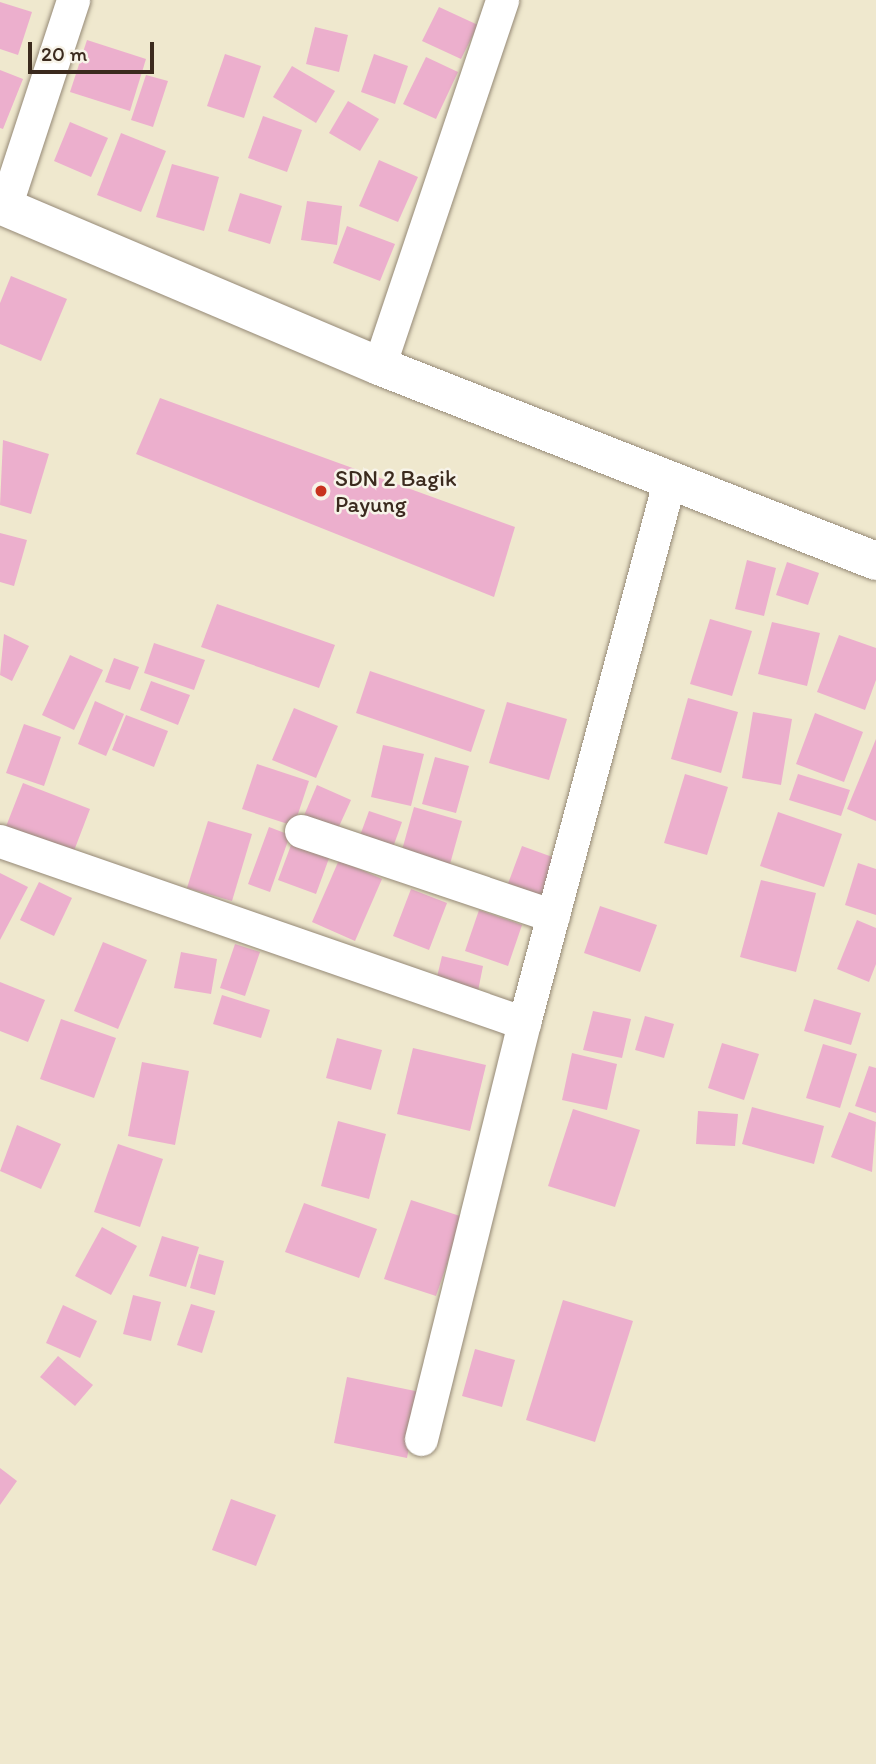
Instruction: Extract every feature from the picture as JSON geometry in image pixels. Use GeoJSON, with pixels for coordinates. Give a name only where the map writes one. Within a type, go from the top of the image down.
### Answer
{"type":"FeatureCollection","features":[{"type":"Feature","properties":{"kind":"street"},"geometry":{"type":"LineString","coordinates":[[74,0],[2,206],[379,366],[876,561]]}},
{"type":"Feature","properties":{"kind":"street"},"geometry":{"type":"LineString","coordinates":[[379,366],[502,0]]}},
{"type":"Feature","properties":{"kind":"street"},"geometry":{"type":"LineString","coordinates":[[421,1439],[524,1023],[669,482]]}},
{"type":"Feature","properties":{"kind":"street"},"geometry":{"type":"LineString","coordinates":[[301,831],[553,916]]}},
{"type":"Feature","properties":{"kind":"street"},"geometry":{"type":"LineString","coordinates":[[0,841],[524,1023]]}},
{"type":"Feature","properties":{"kind":"building"},"geometry":{"type":"Polygon","coordinates":[[[0,2],[32,12],[18,55],[0,49],[0,2]]]}},
{"type":"Feature","properties":{"kind":"building"},"geometry":{"type":"Polygon","coordinates":[[[439,7],[478,25],[461,59],[422,41],[439,7]]]}},
{"type":"Feature","properties":{"kind":"building"},"geometry":{"type":"Polygon","coordinates":[[[315,27],[348,35],[339,72],[306,64],[315,27]]]}},
{"type":"Feature","properties":{"kind":"building"},"geometry":{"type":"Polygon","coordinates":[[[87,40],[146,59],[130,111],[70,92],[87,40]]]}},
{"type":"Feature","properties":{"kind":"building"},"geometry":{"type":"Polygon","coordinates":[[[225,54],[261,66],[244,118],[207,106],[225,54]]]}},
{"type":"Feature","properties":{"kind":"building"},"geometry":{"type":"Polygon","coordinates":[[[374,54],[408,66],[395,104],[361,92],[374,54]]]}},
{"type":"Feature","properties":{"kind":"building"},"geometry":{"type":"Polygon","coordinates":[[[426,57],[458,72],[436,119],[403,104],[426,57]]]}},
{"type":"Feature","properties":{"kind":"building"},"geometry":{"type":"Polygon","coordinates":[[[292,66],[335,91],[316,123],[273,97],[292,66]]]}},
{"type":"Feature","properties":{"kind":"building"},"geometry":{"type":"Polygon","coordinates":[[[0,70],[23,79],[3,129],[0,128],[0,70]]]}},
{"type":"Feature","properties":{"kind":"building"},"geometry":{"type":"Polygon","coordinates":[[[146,75],[168,81],[153,127],[131,120],[146,75]]]}},
{"type":"Feature","properties":{"kind":"building"},"geometry":{"type":"Polygon","coordinates":[[[348,101],[379,119],[360,151],[329,133],[348,101]]]}},
{"type":"Feature","properties":{"kind":"building"},"geometry":{"type":"Polygon","coordinates":[[[263,116],[302,130],[287,172],[248,158],[263,116]]]}},
{"type":"Feature","properties":{"kind":"building"},"geometry":{"type":"Polygon","coordinates":[[[70,122],[108,138],[91,177],[54,161],[70,122]]]}},
{"type":"Feature","properties":{"kind":"building"},"geometry":{"type":"Polygon","coordinates":[[[121,133],[166,151],[141,212],[97,195],[121,133]]]}},
{"type":"Feature","properties":{"kind":"building"},"geometry":{"type":"Polygon","coordinates":[[[379,160],[418,177],[398,222],[359,206],[379,160]]]}},
{"type":"Feature","properties":{"kind":"building"},"geometry":{"type":"Polygon","coordinates":[[[172,164],[219,177],[204,231],[156,217],[172,164]]]}},
{"type":"Feature","properties":{"kind":"building"},"geometry":{"type":"Polygon","coordinates":[[[240,193],[282,206],[270,244],[228,231],[240,193]]]}},
{"type":"Feature","properties":{"kind":"building"},"geometry":{"type":"Polygon","coordinates":[[[307,201],[342,206],[337,245],[301,240],[307,201]]]}},
{"type":"Feature","properties":{"kind":"building"},"geometry":{"type":"Polygon","coordinates":[[[347,226],[395,244],[380,281],[333,263],[347,226]]]}},
{"type":"Feature","properties":{"kind":"building"},"geometry":{"type":"Polygon","coordinates":[[[11,276],[67,299],[41,361],[0,344],[0,303],[11,276]]]}},
{"type":"Feature","properties":{"kind":"building","name":"SDN 2 Bagik Payung"},"geometry":{"type":"Polygon","coordinates":[[[160,398],[515,527],[494,597],[136,454],[160,398]]]}},
{"type":"Feature","properties":{"kind":"building"},"geometry":{"type":"Polygon","coordinates":[[[3,440],[49,454],[31,514],[0,505],[3,440]]]}},
{"type":"Feature","properties":{"kind":"building"},"geometry":{"type":"Polygon","coordinates":[[[0,533],[27,540],[14,586],[0,582],[0,533]]]}},
{"type":"Feature","properties":{"kind":"building"},"geometry":{"type":"Polygon","coordinates":[[[747,560],[776,568],[764,616],[735,609],[747,560]]]}},
{"type":"Feature","properties":{"kind":"building"},"geometry":{"type":"Polygon","coordinates":[[[787,562],[819,573],[808,605],[776,595],[787,562]]]}},
{"type":"Feature","properties":{"kind":"building"},"geometry":{"type":"Polygon","coordinates":[[[217,604],[335,645],[319,688],[201,647],[217,604]]]}},
{"type":"Feature","properties":{"kind":"building"},"geometry":{"type":"Polygon","coordinates":[[[710,619],[752,631],[732,696],[690,684],[710,619]]]}},
{"type":"Feature","properties":{"kind":"building"},"geometry":{"type":"Polygon","coordinates":[[[772,622],[820,633],[807,686],[758,674],[772,622]]]}},
{"type":"Feature","properties":{"kind":"building"},"geometry":{"type":"Polygon","coordinates":[[[4,634],[29,646],[12,681],[0,675],[4,634]]]}},
{"type":"Feature","properties":{"kind":"building"},"geometry":{"type":"Polygon","coordinates":[[[839,635],[876,648],[876,680],[865,710],[817,692],[839,635]]]}},
{"type":"Feature","properties":{"kind":"building"},"geometry":{"type":"Polygon","coordinates":[[[154,643],[205,660],[194,690],[144,673],[154,643]]]}},
{"type":"Feature","properties":{"kind":"building"},"geometry":{"type":"Polygon","coordinates":[[[70,655],[103,670],[74,730],[42,715],[70,655]]]}},
{"type":"Feature","properties":{"kind":"building"},"geometry":{"type":"Polygon","coordinates":[[[114,658],[139,667],[130,690],[105,682],[114,658]]]}},
{"type":"Feature","properties":{"kind":"building"},"geometry":{"type":"Polygon","coordinates":[[[370,671],[485,710],[471,752],[356,713],[370,671]]]}},
{"type":"Feature","properties":{"kind":"building"},"geometry":{"type":"Polygon","coordinates":[[[151,681],[190,695],[178,725],[140,710],[151,681]]]}},
{"type":"Feature","properties":{"kind":"building"},"geometry":{"type":"Polygon","coordinates":[[[688,698],[738,712],[721,773],[671,759],[688,698]]]}},
{"type":"Feature","properties":{"kind":"building"},"geometry":{"type":"Polygon","coordinates":[[[95,701],[124,714],[106,756],[78,744],[95,701]]]}},
{"type":"Feature","properties":{"kind":"building"},"geometry":{"type":"Polygon","coordinates":[[[507,702],[567,719],[549,780],[489,763],[507,702]]]}},
{"type":"Feature","properties":{"kind":"building"},"geometry":{"type":"Polygon","coordinates":[[[294,708],[338,726],[316,778],[272,760],[294,708]]]}},
{"type":"Feature","properties":{"kind":"building"},"geometry":{"type":"Polygon","coordinates":[[[753,712],[792,719],[781,785],[742,778],[753,712]]]}},
{"type":"Feature","properties":{"kind":"building"},"geometry":{"type":"Polygon","coordinates":[[[815,713],[863,732],[844,782],[796,764],[815,713]]]}},
{"type":"Feature","properties":{"kind":"building"},"geometry":{"type":"Polygon","coordinates":[[[126,715],[168,731],[154,767],[112,750],[126,715]]]}},
{"type":"Feature","properties":{"kind":"building"},"geometry":{"type":"Polygon","coordinates":[[[24,724],[61,737],[44,786],[6,773],[24,724]]]}},
{"type":"Feature","properties":{"kind":"building"},"geometry":{"type":"Polygon","coordinates":[[[876,739],[876,821],[847,809],[876,739]]]}},
{"type":"Feature","properties":{"kind":"building"},"geometry":{"type":"Polygon","coordinates":[[[383,745],[424,754],[411,806],[371,797],[383,745]]]}},
{"type":"Feature","properties":{"kind":"building"},"geometry":{"type":"Polygon","coordinates":[[[435,757],[469,766],[456,813],[422,804],[435,757]]]}},
{"type":"Feature","properties":{"kind":"building"},"geometry":{"type":"Polygon","coordinates":[[[257,764],[309,781],[294,826],[242,809],[257,764]]]}},
{"type":"Feature","properties":{"kind":"building"},"geometry":{"type":"Polygon","coordinates":[[[685,774],[728,787],[707,855],[664,843],[685,774]]]}},
{"type":"Feature","properties":{"kind":"building"},"geometry":{"type":"Polygon","coordinates":[[[798,774],[850,790],[841,816],[789,800],[798,774]]]}},
{"type":"Feature","properties":{"kind":"building"},"geometry":{"type":"Polygon","coordinates":[[[23,783],[90,809],[72,856],[5,829],[23,783]]]}},
{"type":"Feature","properties":{"kind":"building"},"geometry":{"type":"Polygon","coordinates":[[[317,785],[351,800],[336,833],[303,818],[317,785]]]}},
{"type":"Feature","properties":{"kind":"building"},"geometry":{"type":"Polygon","coordinates":[[[414,807],[462,821],[450,864],[402,850],[414,807]]]}},
{"type":"Feature","properties":{"kind":"building"},"geometry":{"type":"Polygon","coordinates":[[[369,811],[402,822],[391,853],[358,841],[369,811]]]}},
{"type":"Feature","properties":{"kind":"building"},"geometry":{"type":"Polygon","coordinates":[[[778,812],[842,834],[824,887],[760,866],[778,812]]]}},
{"type":"Feature","properties":{"kind":"building"},"geometry":{"type":"Polygon","coordinates":[[[208,821],[252,834],[232,901],[187,888],[208,821]]]}},
{"type":"Feature","properties":{"kind":"building"},"geometry":{"type":"Polygon","coordinates":[[[269,827],[290,835],[270,892],[248,884],[269,827]]]}},
{"type":"Feature","properties":{"kind":"building"},"geometry":{"type":"Polygon","coordinates":[[[294,837],[332,850],[316,894],[278,880],[294,837]]]}},
{"type":"Feature","properties":{"kind":"building"},"geometry":{"type":"Polygon","coordinates":[[[522,846],[558,859],[543,903],[506,889],[522,846]]]}},
{"type":"Feature","properties":{"kind":"building"},"geometry":{"type":"Polygon","coordinates":[[[339,860],[382,879],[355,941],[312,922],[339,860]]]}},
{"type":"Feature","properties":{"kind":"building"},"geometry":{"type":"Polygon","coordinates":[[[858,863],[876,869],[876,915],[845,905],[858,863]]]}},
{"type":"Feature","properties":{"kind":"building"},"geometry":{"type":"Polygon","coordinates":[[[0,873],[28,887],[0,940],[0,873]]]}},
{"type":"Feature","properties":{"kind":"building"},"geometry":{"type":"Polygon","coordinates":[[[761,880],[816,893],[796,972],[740,957],[761,880]]]}},
{"type":"Feature","properties":{"kind":"building"},"geometry":{"type":"Polygon","coordinates":[[[39,882],[72,898],[54,936],[20,920],[39,882]]]}},
{"type":"Feature","properties":{"kind":"building"},"geometry":{"type":"Polygon","coordinates":[[[411,889],[447,903],[429,950],[393,936],[411,889]]]}},
{"type":"Feature","properties":{"kind":"building"},"geometry":{"type":"Polygon","coordinates":[[[600,906],[657,925],[640,972],[584,953],[600,906]]]}},
{"type":"Feature","properties":{"kind":"building"},"geometry":{"type":"Polygon","coordinates":[[[479,910],[522,925],[508,966],[465,951],[479,910]]]}},
{"type":"Feature","properties":{"kind":"building"},"geometry":{"type":"Polygon","coordinates":[[[857,920],[876,928],[876,964],[869,982],[837,969],[857,920]]]}},
{"type":"Feature","properties":{"kind":"building"},"geometry":{"type":"Polygon","coordinates":[[[103,942],[147,960],[118,1029],[74,1011],[103,942]]]}},
{"type":"Feature","properties":{"kind":"building"},"geometry":{"type":"Polygon","coordinates":[[[235,944],[260,952],[245,996],[220,988],[235,944]]]}},
{"type":"Feature","properties":{"kind":"building"},"geometry":{"type":"Polygon","coordinates":[[[181,952],[217,959],[211,994],[174,988],[181,952]]]}},
{"type":"Feature","properties":{"kind":"building"},"geometry":{"type":"Polygon","coordinates":[[[442,956],[483,966],[478,991],[436,981],[442,956]]]}},
{"type":"Feature","properties":{"kind":"building"},"geometry":{"type":"Polygon","coordinates":[[[0,982],[45,1000],[28,1042],[0,1031],[0,982]]]}},
{"type":"Feature","properties":{"kind":"building"},"geometry":{"type":"Polygon","coordinates":[[[222,995],[270,1010],[261,1038],[213,1024],[222,995]]]}},
{"type":"Feature","properties":{"kind":"building"},"geometry":{"type":"Polygon","coordinates":[[[814,999],[861,1013],[851,1045],[804,1031],[814,999]]]}},
{"type":"Feature","properties":{"kind":"building"},"geometry":{"type":"Polygon","coordinates":[[[593,1011],[631,1019],[622,1058],[583,1050],[593,1011]]]}},
{"type":"Feature","properties":{"kind":"building"},"geometry":{"type":"Polygon","coordinates":[[[645,1016],[674,1024],[664,1058],[635,1050],[645,1016]]]}},
{"type":"Feature","properties":{"kind":"building"},"geometry":{"type":"Polygon","coordinates":[[[61,1019],[116,1038],[94,1098],[40,1079],[61,1019]]]}},
{"type":"Feature","properties":{"kind":"building"},"geometry":{"type":"Polygon","coordinates":[[[337,1038],[382,1050],[371,1090],[326,1078],[337,1038]]]}},
{"type":"Feature","properties":{"kind":"building"},"geometry":{"type":"Polygon","coordinates":[[[722,1043],[759,1054],[744,1100],[708,1088],[722,1043]]]}},
{"type":"Feature","properties":{"kind":"building"},"geometry":{"type":"Polygon","coordinates":[[[823,1044],[857,1054],[840,1108],[806,1098],[823,1044]]]}},
{"type":"Feature","properties":{"kind":"building"},"geometry":{"type":"Polygon","coordinates":[[[413,1048],[486,1065],[470,1131],[397,1114],[413,1048]]]}},
{"type":"Feature","properties":{"kind":"building"},"geometry":{"type":"Polygon","coordinates":[[[572,1053],[617,1064],[607,1110],[562,1100],[572,1053]]]}},
{"type":"Feature","properties":{"kind":"building"},"geometry":{"type":"Polygon","coordinates":[[[142,1062],[189,1071],[175,1145],[128,1136],[142,1062]]]}},
{"type":"Feature","properties":{"kind":"building"},"geometry":{"type":"Polygon","coordinates":[[[869,1066],[876,1068],[876,1113],[855,1106],[869,1066]]]}},
{"type":"Feature","properties":{"kind":"building"},"geometry":{"type":"Polygon","coordinates":[[[752,1107],[824,1126],[814,1164],[742,1144],[752,1107]]]}},
{"type":"Feature","properties":{"kind":"building"},"geometry":{"type":"Polygon","coordinates":[[[573,1109],[640,1130],[615,1207],[548,1186],[573,1109]]]}},
{"type":"Feature","properties":{"kind":"building"},"geometry":{"type":"Polygon","coordinates":[[[698,1111],[738,1114],[735,1146],[696,1144],[698,1111]]]}},
{"type":"Feature","properties":{"kind":"building"},"geometry":{"type":"Polygon","coordinates":[[[849,1112],[876,1122],[872,1172],[831,1157],[849,1112]]]}},
{"type":"Feature","properties":{"kind":"building"},"geometry":{"type":"Polygon","coordinates":[[[338,1121],[386,1134],[369,1199],[321,1186],[338,1121]]]}},
{"type":"Feature","properties":{"kind":"building"},"geometry":{"type":"Polygon","coordinates":[[[17,1125],[61,1144],[41,1189],[0,1171],[17,1125]]]}},
{"type":"Feature","properties":{"kind":"building"},"geometry":{"type":"Polygon","coordinates":[[[118,1144],[163,1159],[140,1227],[94,1212],[118,1144]]]}},
{"type":"Feature","properties":{"kind":"building"},"geometry":{"type":"Polygon","coordinates":[[[411,1200],[463,1217],[436,1296],[384,1279],[411,1200]]]}},
{"type":"Feature","properties":{"kind":"building"},"geometry":{"type":"Polygon","coordinates":[[[304,1203],[377,1229],[359,1278],[285,1252],[304,1203]]]}},
{"type":"Feature","properties":{"kind":"building"},"geometry":{"type":"Polygon","coordinates":[[[102,1227],[137,1246],[111,1295],[75,1276],[102,1227]]]}},
{"type":"Feature","properties":{"kind":"building"},"geometry":{"type":"Polygon","coordinates":[[[162,1236],[199,1247],[186,1287],[149,1276],[162,1236]]]}},
{"type":"Feature","properties":{"kind":"building"},"geometry":{"type":"Polygon","coordinates":[[[199,1254],[224,1261],[215,1295],[190,1288],[199,1254]]]}},
{"type":"Feature","properties":{"kind":"building"},"geometry":{"type":"Polygon","coordinates":[[[133,1295],[161,1302],[151,1341],[123,1334],[133,1295]]]}},
{"type":"Feature","properties":{"kind":"building"},"geometry":{"type":"Polygon","coordinates":[[[563,1300],[633,1321],[595,1442],[526,1420],[563,1300]]]}},
{"type":"Feature","properties":{"kind":"building"},"geometry":{"type":"Polygon","coordinates":[[[191,1304],[215,1311],[202,1353],[177,1345],[191,1304]]]}},
{"type":"Feature","properties":{"kind":"building"},"geometry":{"type":"Polygon","coordinates":[[[63,1305],[97,1321],[80,1358],[46,1343],[63,1305]]]}},
{"type":"Feature","properties":{"kind":"building"},"geometry":{"type":"Polygon","coordinates":[[[475,1349],[515,1360],[502,1407],[462,1396],[475,1349]]]}},
{"type":"Feature","properties":{"kind":"building"},"geometry":{"type":"Polygon","coordinates":[[[58,1356],[93,1385],[75,1406],[40,1377],[58,1356]]]}},
{"type":"Feature","properties":{"kind":"building"},"geometry":{"type":"Polygon","coordinates":[[[347,1377],[420,1392],[407,1458],[334,1443],[347,1377]]]}},
{"type":"Feature","properties":{"kind":"building"},"geometry":{"type":"Polygon","coordinates":[[[0,1468],[17,1481],[0,1505],[0,1468]]]}},
{"type":"Feature","properties":{"kind":"building"},"geometry":{"type":"Polygon","coordinates":[[[231,1499],[276,1515],[256,1566],[212,1550],[231,1499]]]}},
{"type":"Feature","properties":{"kind":"place","name":"SDN 2 Bagik Payung"},"geometry":{"type":"Point","coordinates":[321,491]}}]}
